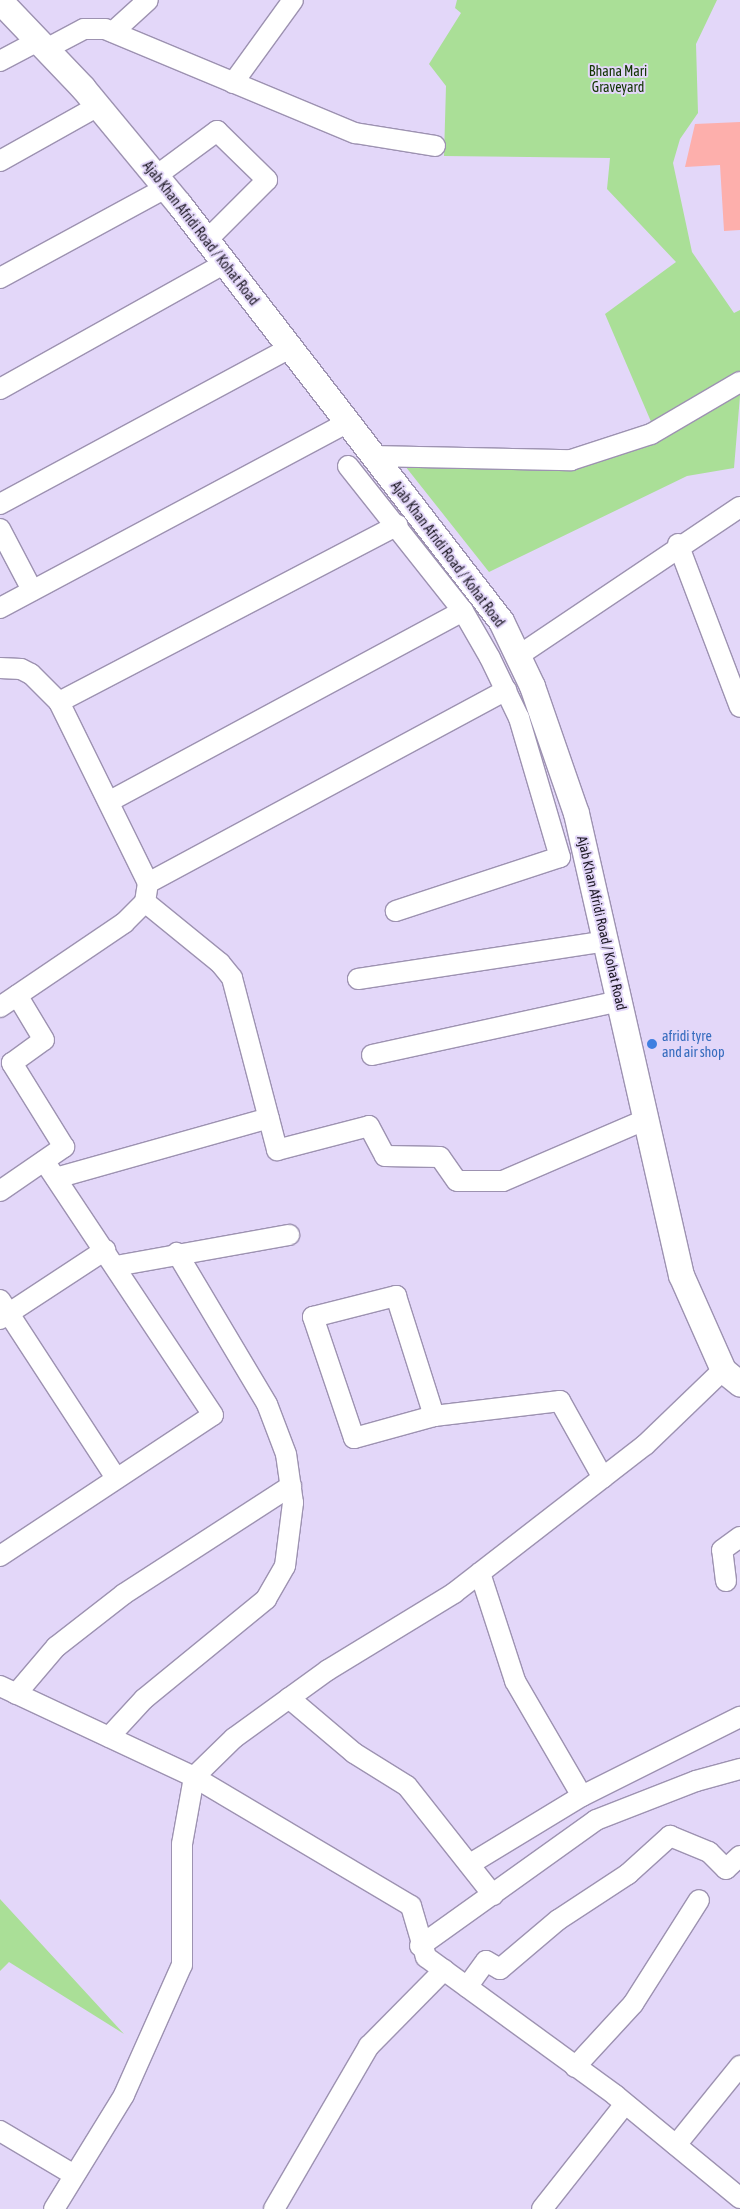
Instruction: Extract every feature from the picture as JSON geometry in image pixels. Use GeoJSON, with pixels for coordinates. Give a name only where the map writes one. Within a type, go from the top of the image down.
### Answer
{"type":"FeatureCollection","features":[{"type":"Feature","properties":{"kind":"main road","name":"Ajab Khan Afridi Road / Kohat Road"},"geometry":{"type":"LineString","coordinates":[[0,1],[98,106],[161,182],[291,347],[349,422],[372,456],[501,621],[518,656],[576,813],[681,1275],[732,1377]]}},
{"type":"Feature","properties":{"kind":"street"},"geometry":{"type":"LineString","coordinates":[[113,32],[148,0]]}},
{"type":"Feature","properties":{"kind":"street"},"geometry":{"type":"LineString","coordinates":[[234,82],[293,0]]}},
{"type":"Feature","properties":{"kind":"street"},"geometry":{"type":"LineString","coordinates":[[0,61],[84,29],[113,32],[355,134],[436,146]]}},
{"type":"Feature","properties":{"kind":"street"},"geometry":{"type":"LineString","coordinates":[[0,161],[98,106]]}},
{"type":"Feature","properties":{"kind":"street"},"geometry":{"type":"LineString","coordinates":[[0,278],[161,182],[217,131],[268,180],[207,240]]}},
{"type":"Feature","properties":{"kind":"street"},"geometry":{"type":"LineString","coordinates":[[0,389],[225,264]]}},
{"type":"Feature","properties":{"kind":"street"},"geometry":{"type":"LineString","coordinates":[[0,504],[291,347]]}},
{"type":"Feature","properties":{"kind":"street"},"geometry":{"type":"LineString","coordinates":[[372,456],[571,460],[651,434],[740,382]]}},
{"type":"Feature","properties":{"kind":"street"},"geometry":{"type":"LineString","coordinates":[[0,608],[349,422]]}},
{"type":"Feature","properties":{"kind":"street"},"geometry":{"type":"LineString","coordinates":[[348,466],[397,525],[463,611],[506,690],[533,761],[560,857],[396,911]]}},
{"type":"Feature","properties":{"kind":"street"},"geometry":{"type":"LineString","coordinates":[[518,656],[678,544],[740,507]]}},
{"type":"Feature","properties":{"kind":"street"},"geometry":{"type":"LineString","coordinates":[[59,702],[397,525]]}},
{"type":"Feature","properties":{"kind":"street"},"geometry":{"type":"LineString","coordinates":[[0,529],[32,590]]}},
{"type":"Feature","properties":{"kind":"street"},"geometry":{"type":"LineString","coordinates":[[678,544],[740,706]]}},
{"type":"Feature","properties":{"kind":"street"},"geometry":{"type":"LineString","coordinates":[[110,801],[463,611]]}},
{"type":"Feature","properties":{"kind":"street"},"geometry":{"type":"LineString","coordinates":[[0,668],[21,668],[31,674],[59,702],[110,801],[146,893],[220,963],[232,978],[277,1150],[369,1126],[386,1156],[440,1157],[457,1181],[503,1181],[647,1119]]}},
{"type":"Feature","properties":{"kind":"street"},"geometry":{"type":"LineString","coordinates":[[0,1007],[124,923],[146,893],[506,690]]}},
{"type":"Feature","properties":{"kind":"street"},"geometry":{"type":"LineString","coordinates":[[358,979],[606,941]]}},
{"type":"Feature","properties":{"kind":"street"},"geometry":{"type":"LineString","coordinates":[[0,1191],[64,1147],[12,1062],[44,1040],[17,995]]}},
{"type":"Feature","properties":{"kind":"street"},"geometry":{"type":"LineString","coordinates":[[372,1055],[620,1001]]}},
{"type":"Feature","properties":{"kind":"street"},"geometry":{"type":"LineString","coordinates":[[56,1178],[269,1118]]}},
{"type":"Feature","properties":{"kind":"street"},"geometry":{"type":"LineString","coordinates":[[0,1556],[213,1414],[44,1161]]}},
{"type":"Feature","properties":{"kind":"street"},"geometry":{"type":"LineString","coordinates":[[116,1478],[3,1311],[110,1258],[177,1253],[289,1235]]}},
{"type":"Feature","properties":{"kind":"street"},"geometry":{"type":"LineString","coordinates":[[109,1737],[144,1699],[266,1599],[285,1566],[291,1486],[286,1454],[267,1404],[177,1253]]}},
{"type":"Feature","properties":{"kind":"street"},"geometry":{"type":"LineString","coordinates":[[434,1416],[396,1296],[313,1317],[354,1438],[434,1416],[560,1401],[603,1478]]}},
{"type":"Feature","properties":{"kind":"street"},"geometry":{"type":"LineString","coordinates":[[54,2209],[124,2095],[182,1965],[182,1844],[194,1777],[234,1738],[289,1698],[480,1573],[732,1377]]}},
{"type":"Feature","properties":{"kind":"street"},"geometry":{"type":"LineString","coordinates":[[291,1486],[124,1594],[56,1647],[8,1690],[194,1777],[411,1906],[417,1914],[420,1946],[444,1970],[625,2104],[740,2198]]}},
{"type":"Feature","properties":{"kind":"street"},"geometry":{"type":"LineString","coordinates":[[726,1581],[722,1550],[740,1537]]}},
{"type":"Feature","properties":{"kind":"street"},"geometry":{"type":"LineString","coordinates":[[480,1573],[515,1681],[582,1796]]}},
{"type":"Feature","properties":{"kind":"street"},"geometry":{"type":"LineString","coordinates":[[289,1698],[354,1753],[407,1786],[493,1895]]}},
{"type":"Feature","properties":{"kind":"street"},"geometry":{"type":"LineString","coordinates":[[470,1864],[582,1796],[740,1717]]}},
{"type":"Feature","properties":{"kind":"street"},"geometry":{"type":"LineString","coordinates":[[420,1946],[596,1820],[696,1781],[740,1769]]}},
{"type":"Feature","properties":{"kind":"street"},"geometry":{"type":"LineString","coordinates":[[467,1987],[486,1961],[500,1969],[558,1920],[628,1874],[670,1836],[709,1852],[726,1869],[740,1856]]}},
{"type":"Feature","properties":{"kind":"street"},"geometry":{"type":"LineString","coordinates":[[575,2067],[633,2004],[699,1900]]}},
{"type":"Feature","properties":{"kind":"street"},"geometry":{"type":"LineString","coordinates":[[274,2209],[369,2046],[444,1970]]}},
{"type":"Feature","properties":{"kind":"street"},"geometry":{"type":"LineString","coordinates":[[676,2145],[740,2066]]}},
{"type":"Feature","properties":{"kind":"street"},"geometry":{"type":"LineString","coordinates":[[542,2209],[625,2104]]}},
{"type":"Feature","properties":{"kind":"street"},"geometry":{"type":"LineString","coordinates":[[0,2131],[74,2175]]}},
{"type":"Feature","properties":{"kind":"green space","name":"Bhana Mari Graveyard"},"geometry":{"type":"Polygon","coordinates":[[[457,0],[717,0],[696,44],[698,113],[680,139],[673,163],[692,252],[734,313],[740,310],[740,396],[734,468],[687,476],[489,572],[390,447],[571,460],[655,431],[605,314],[676,262],[607,189],[610,158],[444,156],[446,86],[429,64],[461,13],[455,8],[457,0]]]}},
{"type":"Feature","properties":{"kind":"green space"},"geometry":{"type":"Polygon","coordinates":[[[0,1899],[124,2034],[9,1962],[0,1971],[0,1899]]]}},
{"type":"Feature","properties":{"kind":"building"},"geometry":{"type":"Polygon","coordinates":[[[740,122],[740,230],[724,231],[720,165],[685,167],[695,124],[740,122]]]}},
{"type":"Feature","properties":{"kind":"place","name":"afridi tyre and air shop"},"geometry":{"type":"Point","coordinates":[652,1044]}}]}
